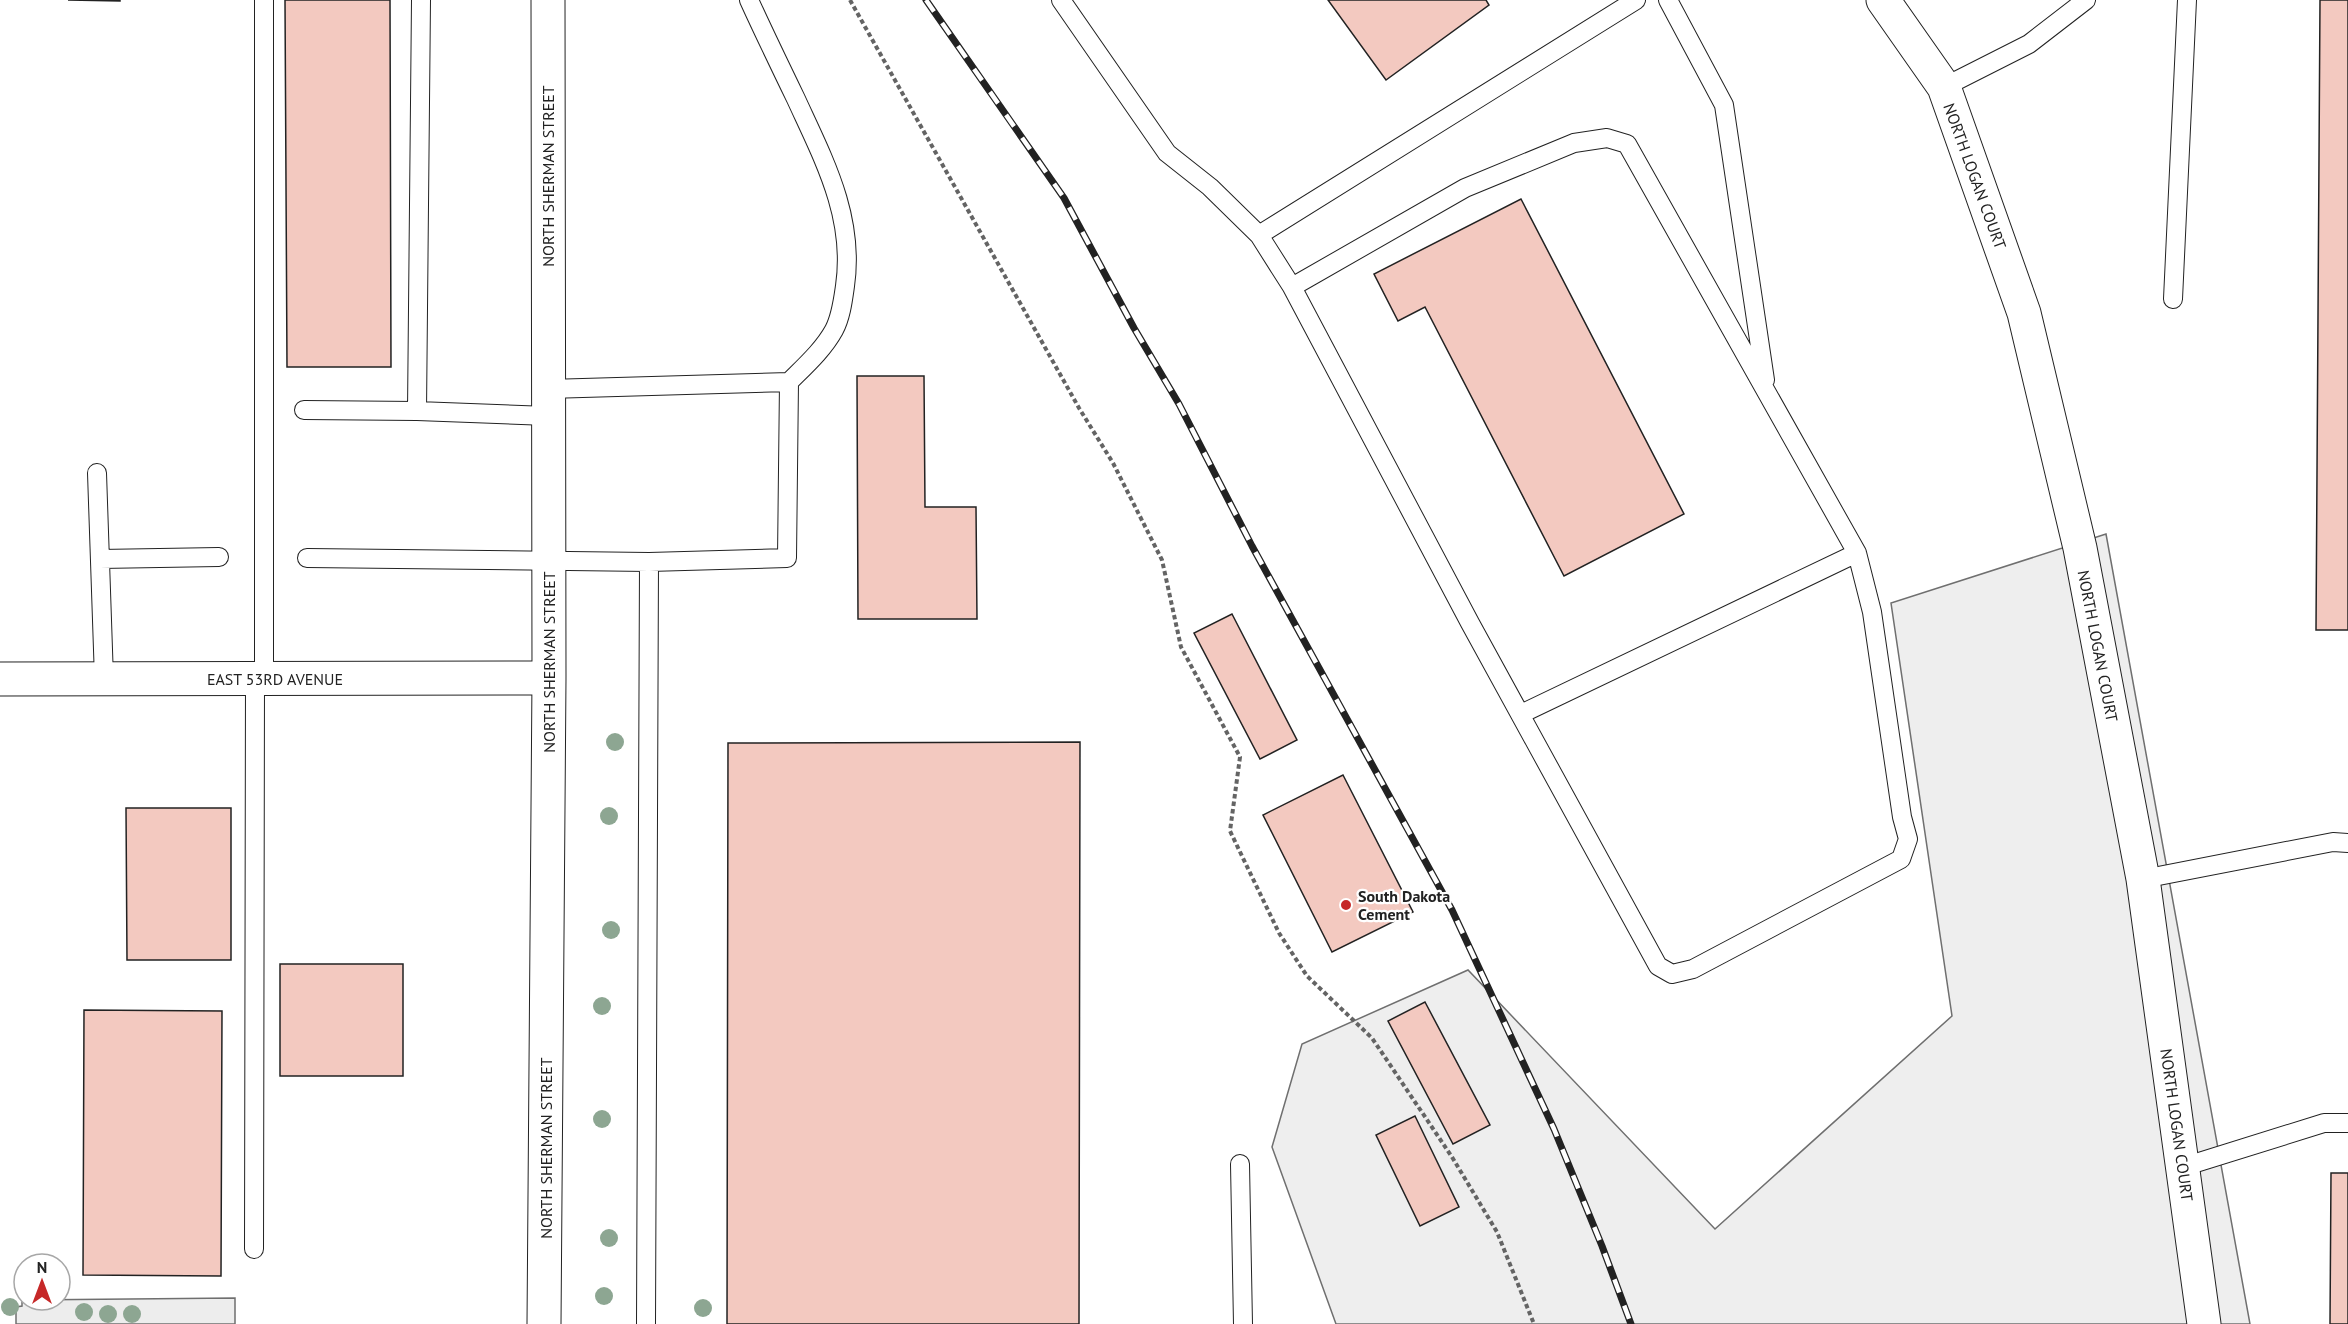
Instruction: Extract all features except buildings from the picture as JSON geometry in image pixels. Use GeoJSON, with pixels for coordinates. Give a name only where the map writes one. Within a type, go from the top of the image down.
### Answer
{"type":"FeatureCollection","features":[{"type":"Feature","properties":{"kind":"street","name":"NORTH SHERMAN STREET"},"geometry":{"type":"LineString","coordinates":[[544,1324],[549,678],[548,0]]}},
{"type":"Feature","properties":{"kind":"street","name":"NORTH LOGAN COURT"},"geometry":{"type":"LineString","coordinates":[[1883,0],[1944,87],[2024,313],[2080,548],[2144,879],[2204,1324]]}},
{"type":"Feature","properties":{"kind":"street","name":"EAST 53RD AVENUE"},"geometry":{"type":"LineString","coordinates":[[0,680],[549,678]]}},
{"type":"Feature","properties":{"kind":"lane"},"geometry":{"type":"LineString","coordinates":[[254,1249],[264,0]]}},
{"type":"Feature","properties":{"kind":"lane"},"geometry":{"type":"LineString","coordinates":[[417,411],[421,0]]}},
{"type":"Feature","properties":{"kind":"lane"},"geometry":{"type":"LineString","coordinates":[[304,410],[417,411],[789,382],[813,358],[834,329],[846,281],[846,234],[841,206],[831,174],[749,0]]}},
{"type":"Feature","properties":{"kind":"lane"},"geometry":{"type":"LineString","coordinates":[[1061,0],[1167,153],[1210,187],[1259,235],[1292,287],[1658,966],[1672,974],[1694,969],[1901,859],[1908,839],[1902,818],[1872,612],[1857,553],[1627,144],[1607,138],[1574,143],[1466,188],[1292,287]]}},
{"type":"Feature","properties":{"kind":"lane"},"geometry":{"type":"LineString","coordinates":[[1259,235],[1636,0]]}},
{"type":"Feature","properties":{"kind":"lane"},"geometry":{"type":"LineString","coordinates":[[1668,0],[1724,105],[1767,392]]}},
{"type":"Feature","properties":{"kind":"lane"},"geometry":{"type":"LineString","coordinates":[[1944,87],[2029,44],[2086,0]]}},
{"type":"Feature","properties":{"kind":"lane"},"geometry":{"type":"LineString","coordinates":[[2173,300],[2187,0]]}},
{"type":"Feature","properties":{"kind":"lane"},"geometry":{"type":"LineString","coordinates":[[307,558],[650,562],[788,558],[789,382]]}},
{"type":"Feature","properties":{"kind":"lane"},"geometry":{"type":"LineString","coordinates":[[97,473],[104,679]]}},
{"type":"Feature","properties":{"kind":"lane"},"geometry":{"type":"LineString","coordinates":[[1521,714],[1857,553]]}},
{"type":"Feature","properties":{"kind":"lane"},"geometry":{"type":"LineString","coordinates":[[100,559],[219,556]]}},
{"type":"Feature","properties":{"kind":"lane"},"geometry":{"type":"LineString","coordinates":[[646,1324],[650,562]]}},
{"type":"Feature","properties":{"kind":"lane"},"geometry":{"type":"LineString","coordinates":[[2144,879],[2333,843],[2348,843]]}},
{"type":"Feature","properties":{"kind":"lane"},"geometry":{"type":"LineString","coordinates":[[2182,1167],[2325,1123],[2348,1123]]}},
{"type":"Feature","properties":{"kind":"lane"},"geometry":{"type":"LineString","coordinates":[[1240,1164],[1243,1324]]}},
{"type":"Feature","properties":{"kind":"path"},"geometry":{"type":"LineString","coordinates":[[850,0],[1073,398],[1113,463],[1162,560],[1181,647],[1240,757],[1230,831],[1278,933],[1307,976],[1372,1038],[1452,1157],[1497,1232],[1534,1324]]}},
{"type":"Feature","properties":{"kind":"shaded area"},"geometry":{"type":"Polygon","coordinates":[[[2106,534],[2250,1324],[1336,1324],[1272,1147],[1302,1044],[1468,970],[1715,1229],[1952,1016],[1891,603],[2106,534]]]}},
{"type":"Feature","properties":{"kind":"shaded area"},"geometry":{"type":"Polygon","coordinates":[[[235,1298],[235,1324],[16,1324],[16,1312],[72,1312],[72,1300],[235,1298]]]}},
{"type":"Feature","properties":{"kind":"railway"},"geometry":{"type":"LineString","coordinates":[[926,0],[1064,198],[1134,328],[1179,404],[1252,546],[1452,910],[1554,1129],[1631,1324]]}},
{"type":"Feature","properties":{"kind":"place","name":"South Dakota Cement"},"geometry":{"type":"Point","coordinates":[1346,905]}}]}
